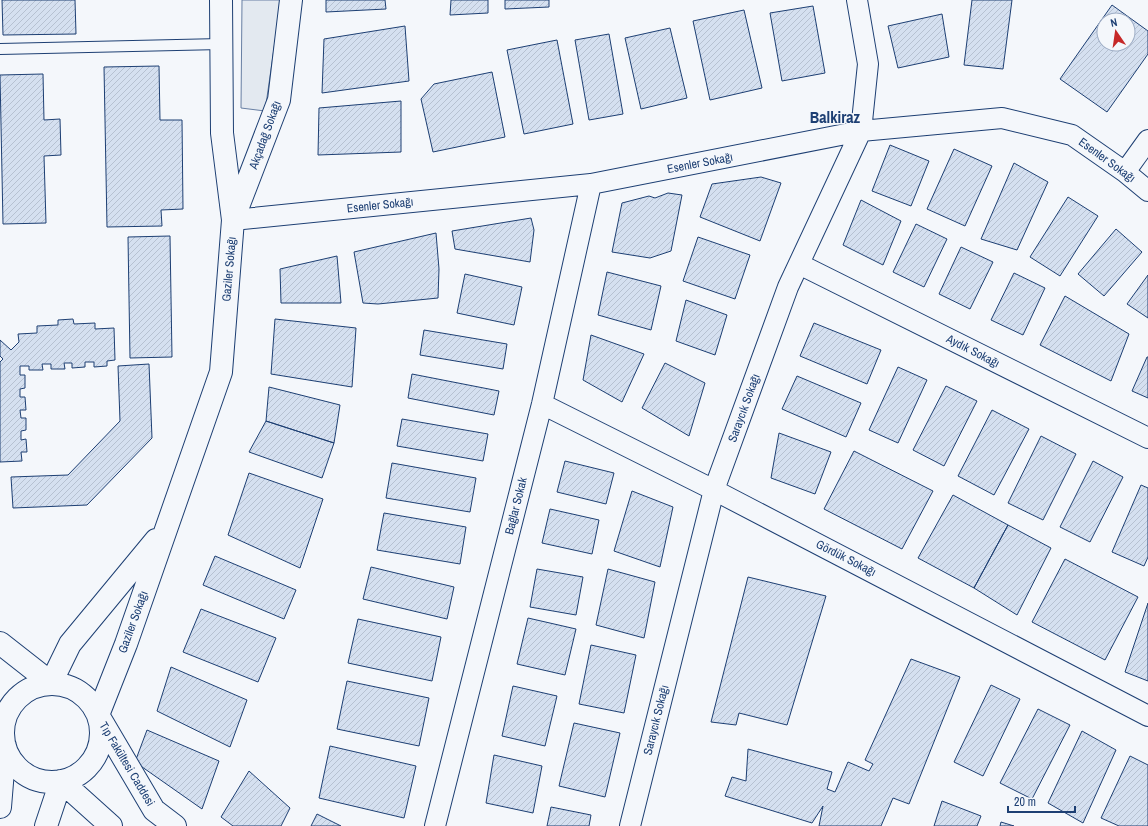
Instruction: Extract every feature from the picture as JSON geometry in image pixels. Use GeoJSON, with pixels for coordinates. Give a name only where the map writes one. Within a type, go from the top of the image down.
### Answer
{"type":"FeatureCollection","features":[{"type":"Feature","properties":{"kind":"street","name":"Gaziler Sokağı"},"geometry":{"type":"LineString","coordinates":[[98,715],[126,644],[221,372],[233,220],[222,133],[221,0]]}},
{"type":"Feature","properties":{"kind":"street","name":"Akçadağ Sokağı"},"geometry":{"type":"LineString","coordinates":[[233,220],[278,100],[291,0]]}},
{"type":"Feature","properties":{"kind":"street","name":"Saraycık Sokağı"},"geometry":{"type":"LineString","coordinates":[[630,826],[714,490],[788,287],[861,131],[868,64],[857,0]]}},
{"type":"Feature","properties":{"kind":"street","name":"Esenler Sokağı"},"geometry":{"type":"LineString","coordinates":[[233,220],[592,184],[861,131],[1002,118],[1072,135],[1125,172],[1148,191]]}},
{"type":"Feature","properties":{"kind":"street"},"geometry":{"type":"LineString","coordinates":[[1125,172],[1148,140]]}},
{"type":"Feature","properties":{"kind":"street","name":"Bağlar Sokak"},"geometry":{"type":"LineString","coordinates":[[435,826],[542,404],[592,184]]}},
{"type":"Feature","properties":{"kind":"street","name":"Aydık Sokağı"},"geometry":{"type":"LineString","coordinates":[[799,264],[1148,438]]}},
{"type":"Feature","properties":{"kind":"street","name":"Gördük Sokağı"},"geometry":{"type":"LineString","coordinates":[[542,404],[714,490],[1148,716]]}},
{"type":"Feature","properties":{"kind":"street","name":"Gaziler Sokağı"},"geometry":{"type":"LineString","coordinates":[[51,683],[70,644],[166,528]]}},
{"type":"Feature","properties":{"kind":"street"},"geometry":{"type":"LineString","coordinates":[[0,643],[51,683]]}},
{"type":"Feature","properties":{"kind":"street"},"geometry":{"type":"LineString","coordinates":[[0,807],[3,732],[4,724],[12,704],[23,693],[36,686],[51,683],[62,684],[75,689],[85,696],[93,705],[98,715],[101,729],[100,743],[95,756],[86,768],[75,776],[61,781],[50,782],[28,775],[10,758],[3,743]]}},
{"type":"Feature","properties":{"kind":"street","name":"Tıp Fakültesi Caddesi"},"geometry":{"type":"LineString","coordinates":[[98,715],[154,810],[175,826]]}},
{"type":"Feature","properties":{"kind":"street"},"geometry":{"type":"LineString","coordinates":[[46,826],[61,781]]}},
{"type":"Feature","properties":{"kind":"street"},"geometry":{"type":"LineString","coordinates":[[61,781],[111,826]]}},
{"type":"Feature","properties":{"kind":"lane"},"geometry":{"type":"LineString","coordinates":[[0,49],[221,44]]}},
{"type":"Feature","properties":{"kind":"shaded area"},"geometry":{"type":"Polygon","coordinates":[[[242,0],[281,0],[265,111],[241,108],[242,0]]]}},
{"type":"Feature","properties":{"kind":"building"},"geometry":{"type":"Polygon","coordinates":[[[2,0],[75,0],[76,34],[3,35],[2,0]]]}},
{"type":"Feature","properties":{"kind":"building"},"geometry":{"type":"Polygon","coordinates":[[[326,0],[385,0],[386,9],[326,12],[326,0]]]}},
{"type":"Feature","properties":{"kind":"building"},"geometry":{"type":"Polygon","coordinates":[[[451,0],[488,0],[488,13],[450,15],[451,0]]]}},
{"type":"Feature","properties":{"kind":"building"},"geometry":{"type":"Polygon","coordinates":[[[505,0],[549,0],[549,7],[505,9],[505,0]]]}},
{"type":"Feature","properties":{"kind":"building"},"geometry":{"type":"Polygon","coordinates":[[[972,0],[1012,0],[1003,69],[964,65],[972,0]]]}},
{"type":"Feature","properties":{"kind":"building"},"geometry":{"type":"Polygon","coordinates":[[[1112,5],[1122,12],[1107,12],[1112,5]]]}},
{"type":"Feature","properties":{"kind":"building"},"geometry":{"type":"Polygon","coordinates":[[[813,6],[825,73],[782,81],[770,13],[813,6]]]}},
{"type":"Feature","properties":{"kind":"building"},"geometry":{"type":"Polygon","coordinates":[[[744,10],[762,88],[710,100],[693,21],[744,10]]]}},
{"type":"Feature","properties":{"kind":"building"},"geometry":{"type":"Polygon","coordinates":[[[942,14],[949,57],[898,68],[888,26],[942,14]]]}},
{"type":"Feature","properties":{"kind":"building"},"geometry":{"type":"Polygon","coordinates":[[[1136,22],[1148,31],[1148,54],[1107,112],[1060,79],[1096,28],[1096,52],[1136,52],[1136,22]]]}},
{"type":"Feature","properties":{"kind":"building"},"geometry":{"type":"Polygon","coordinates":[[[405,26],[409,81],[322,93],[324,39],[405,26]]]}},
{"type":"Feature","properties":{"kind":"building"},"geometry":{"type":"Polygon","coordinates":[[[670,28],[687,98],[641,109],[625,38],[670,28]]]}},
{"type":"Feature","properties":{"kind":"building"},"geometry":{"type":"Polygon","coordinates":[[[609,34],[623,114],[589,120],[575,40],[609,34]]]}},
{"type":"Feature","properties":{"kind":"building"},"geometry":{"type":"Polygon","coordinates":[[[557,40],[573,124],[524,134],[507,50],[557,40]]]}},
{"type":"Feature","properties":{"kind":"building"},"geometry":{"type":"Polygon","coordinates":[[[159,66],[160,120],[182,120],[183,209],[161,210],[162,226],[107,227],[104,67],[159,66]]]}},
{"type":"Feature","properties":{"kind":"building"},"geometry":{"type":"Polygon","coordinates":[[[492,72],[505,137],[433,152],[421,99],[434,84],[492,72]]]}},
{"type":"Feature","properties":{"kind":"building"},"geometry":{"type":"Polygon","coordinates":[[[43,74],[44,120],[60,119],[61,155],[44,156],[46,223],[3,224],[0,75],[43,74]]]}},
{"type":"Feature","properties":{"kind":"building"},"geometry":{"type":"Polygon","coordinates":[[[401,101],[401,152],[318,155],[319,108],[401,101]]]}},
{"type":"Feature","properties":{"kind":"building"},"geometry":{"type":"Polygon","coordinates":[[[890,145],[929,161],[911,206],[872,191],[890,145]]]}},
{"type":"Feature","properties":{"kind":"building"},"geometry":{"type":"Polygon","coordinates":[[[954,149],[992,166],[965,226],[927,209],[954,149]]]}},
{"type":"Feature","properties":{"kind":"building"},"geometry":{"type":"Polygon","coordinates":[[[1014,163],[1048,182],[1017,250],[981,239],[1014,163]]]}},
{"type":"Feature","properties":{"kind":"building"},"geometry":{"type":"Polygon","coordinates":[[[761,177],[781,183],[760,241],[700,217],[712,184],[761,177]]]}},
{"type":"Feature","properties":{"kind":"building"},"geometry":{"type":"Polygon","coordinates":[[[668,193],[682,195],[671,251],[650,258],[612,252],[622,203],[649,196],[655,198],[668,193]]]}},
{"type":"Feature","properties":{"kind":"building"},"geometry":{"type":"Polygon","coordinates":[[[1068,197],[1098,216],[1060,276],[1030,257],[1068,197]]]}},
{"type":"Feature","properties":{"kind":"building"},"geometry":{"type":"Polygon","coordinates":[[[861,200],[901,221],[883,265],[843,245],[861,200]]]}},
{"type":"Feature","properties":{"kind":"building"},"geometry":{"type":"Polygon","coordinates":[[[531,218],[534,230],[530,262],[455,249],[452,231],[531,218]]]}},
{"type":"Feature","properties":{"kind":"building"},"geometry":{"type":"Polygon","coordinates":[[[916,224],[947,239],[924,287],[893,272],[916,224]]]}},
{"type":"Feature","properties":{"kind":"building"},"geometry":{"type":"Polygon","coordinates":[[[1116,229],[1142,252],[1104,296],[1078,274],[1116,229]]]}},
{"type":"Feature","properties":{"kind":"building"},"geometry":{"type":"Polygon","coordinates":[[[436,233],[439,269],[438,298],[378,304],[363,303],[354,252],[436,233]]]}},
{"type":"Feature","properties":{"kind":"building"},"geometry":{"type":"Polygon","coordinates":[[[170,236],[172,357],[130,358],[128,237],[170,236]]]}},
{"type":"Feature","properties":{"kind":"building"},"geometry":{"type":"Polygon","coordinates":[[[698,237],[750,255],[735,299],[683,281],[698,237]]]}},
{"type":"Feature","properties":{"kind":"building"},"geometry":{"type":"Polygon","coordinates":[[[961,247],[993,262],[970,309],[939,294],[961,247]]]}},
{"type":"Feature","properties":{"kind":"building"},"geometry":{"type":"Polygon","coordinates":[[[337,256],[341,303],[281,303],[280,269],[337,256]]]}},
{"type":"Feature","properties":{"kind":"building"},"geometry":{"type":"Polygon","coordinates":[[[607,272],[661,286],[651,330],[598,315],[607,272]]]}},
{"type":"Feature","properties":{"kind":"building"},"geometry":{"type":"Polygon","coordinates":[[[1014,273],[1045,288],[1023,335],[991,320],[1014,273]]]}},
{"type":"Feature","properties":{"kind":"building"},"geometry":{"type":"Polygon","coordinates":[[[465,274],[522,287],[514,325],[457,313],[465,274]]]}},
{"type":"Feature","properties":{"kind":"building"},"geometry":{"type":"Polygon","coordinates":[[[1148,275],[1148,318],[1127,304],[1148,275]]]}},
{"type":"Feature","properties":{"kind":"building"},"geometry":{"type":"Polygon","coordinates":[[[1065,296],[1129,334],[1111,381],[1040,345],[1065,296]]]}},
{"type":"Feature","properties":{"kind":"building"},"geometry":{"type":"Polygon","coordinates":[[[686,300],[727,315],[715,355],[676,341],[686,300]]]}},
{"type":"Feature","properties":{"kind":"building"},"geometry":{"type":"Polygon","coordinates":[[[73,319],[74,324],[95,323],[95,329],[114,328],[115,360],[107,361],[107,366],[94,367],[94,362],[85,362],[85,367],[72,368],[72,363],[64,363],[65,369],[51,369],[51,364],[42,364],[43,370],[29,370],[29,366],[20,366],[20,375],[25,375],[25,388],[20,389],[20,397],[25,397],[26,410],[20,410],[21,418],[26,418],[26,430],[21,431],[21,440],[26,439],[27,452],[21,452],[22,461],[0,462],[0,362],[3,359],[0,356],[0,340],[11,350],[19,342],[18,334],[37,333],[37,326],[58,325],[58,320],[73,319]]]}},
{"type":"Feature","properties":{"kind":"building"},"geometry":{"type":"Polygon","coordinates":[[[275,319],[356,328],[352,387],[271,374],[275,319]]]}},
{"type":"Feature","properties":{"kind":"building"},"geometry":{"type":"Polygon","coordinates":[[[814,323],[881,350],[867,384],[800,356],[814,323]]]}},
{"type":"Feature","properties":{"kind":"building"},"geometry":{"type":"Polygon","coordinates":[[[424,330],[507,344],[503,369],[420,355],[424,330]]]}},
{"type":"Feature","properties":{"kind":"building"},"geometry":{"type":"Polygon","coordinates":[[[591,335],[644,354],[622,402],[583,380],[591,335]]]}},
{"type":"Feature","properties":{"kind":"building"},"geometry":{"type":"Polygon","coordinates":[[[1148,357],[1148,398],[1132,391],[1148,357]]]}},
{"type":"Feature","properties":{"kind":"building"},"geometry":{"type":"Polygon","coordinates":[[[665,363],[705,383],[689,436],[642,408],[665,363]]]}},
{"type":"Feature","properties":{"kind":"building"},"geometry":{"type":"Polygon","coordinates":[[[149,364],[152,438],[87,505],[13,508],[11,477],[68,475],[120,421],[118,366],[149,364]]]}},
{"type":"Feature","properties":{"kind":"building"},"geometry":{"type":"Polygon","coordinates":[[[898,367],[927,380],[898,443],[869,430],[898,367]]]}},
{"type":"Feature","properties":{"kind":"building"},"geometry":{"type":"Polygon","coordinates":[[[412,374],[499,391],[494,415],[408,398],[412,374]]]}},
{"type":"Feature","properties":{"kind":"building"},"geometry":{"type":"Polygon","coordinates":[[[797,376],[861,403],[846,437],[782,409],[797,376]]]}},
{"type":"Feature","properties":{"kind":"building"},"geometry":{"type":"Polygon","coordinates":[[[946,386],[977,401],[944,466],[913,450],[946,386]]]}},
{"type":"Feature","properties":{"kind":"building"},"geometry":{"type":"Polygon","coordinates":[[[269,387],[340,405],[334,443],[266,421],[269,387]]]}},
{"type":"Feature","properties":{"kind":"building"},"geometry":{"type":"Polygon","coordinates":[[[992,410],[1029,429],[994,495],[958,476],[992,410]]]}},
{"type":"Feature","properties":{"kind":"building"},"geometry":{"type":"Polygon","coordinates":[[[402,419],[488,434],[483,461],[397,446],[402,419]]]}},
{"type":"Feature","properties":{"kind":"building"},"geometry":{"type":"Polygon","coordinates":[[[266,421],[334,443],[322,478],[249,452],[266,421]]]}},
{"type":"Feature","properties":{"kind":"building"},"geometry":{"type":"Polygon","coordinates":[[[779,433],[831,452],[815,494],[771,478],[779,433]]]}},
{"type":"Feature","properties":{"kind":"building"},"geometry":{"type":"Polygon","coordinates":[[[1041,436],[1076,454],[1043,520],[1008,503],[1041,436]]]}},
{"type":"Feature","properties":{"kind":"building"},"geometry":{"type":"Polygon","coordinates":[[[854,451],[933,491],[902,549],[824,509],[854,451]]]}},
{"type":"Feature","properties":{"kind":"building"},"geometry":{"type":"Polygon","coordinates":[[[565,461],[614,473],[606,504],[557,492],[565,461]]]}},
{"type":"Feature","properties":{"kind":"building"},"geometry":{"type":"Polygon","coordinates":[[[1093,461],[1123,477],[1090,542],[1060,527],[1093,461]]]}},
{"type":"Feature","properties":{"kind":"building"},"geometry":{"type":"Polygon","coordinates":[[[392,463],[476,478],[470,512],[386,498],[392,463]]]}},
{"type":"Feature","properties":{"kind":"building"},"geometry":{"type":"Polygon","coordinates":[[[249,473],[323,499],[300,568],[228,535],[249,473]]]}},
{"type":"Feature","properties":{"kind":"building"},"geometry":{"type":"Polygon","coordinates":[[[1141,485],[1148,488],[1148,557],[1144,566],[1112,552],[1141,485]]]}},
{"type":"Feature","properties":{"kind":"building"},"geometry":{"type":"Polygon","coordinates":[[[632,491],[673,507],[660,567],[614,551],[632,491]]]}},
{"type":"Feature","properties":{"kind":"building"},"geometry":{"type":"Polygon","coordinates":[[[953,495],[1008,525],[974,588],[918,558],[953,495]]]}},
{"type":"Feature","properties":{"kind":"building"},"geometry":{"type":"Polygon","coordinates":[[[550,509],[599,520],[592,554],[542,543],[550,509]]]}},
{"type":"Feature","properties":{"kind":"building"},"geometry":{"type":"Polygon","coordinates":[[[384,513],[466,527],[460,564],[377,550],[384,513]]]}},
{"type":"Feature","properties":{"kind":"building"},"geometry":{"type":"Polygon","coordinates":[[[1008,525],[1051,548],[1017,615],[974,588],[1008,525]]]}},
{"type":"Feature","properties":{"kind":"building"},"geometry":{"type":"Polygon","coordinates":[[[215,556],[296,590],[284,619],[203,585],[215,556]]]}},
{"type":"Feature","properties":{"kind":"building"},"geometry":{"type":"Polygon","coordinates":[[[1065,559],[1138,597],[1105,660],[1032,622],[1065,559]]]}},
{"type":"Feature","properties":{"kind":"building"},"geometry":{"type":"Polygon","coordinates":[[[371,567],[454,587],[447,619],[363,599],[371,567]]]}},
{"type":"Feature","properties":{"kind":"building"},"geometry":{"type":"Polygon","coordinates":[[[537,569],[583,577],[576,615],[530,607],[537,569]]]}},
{"type":"Feature","properties":{"kind":"building"},"geometry":{"type":"Polygon","coordinates":[[[608,569],[655,582],[644,638],[596,625],[608,569]]]}},
{"type":"Feature","properties":{"kind":"building"},"geometry":{"type":"Polygon","coordinates":[[[748,577],[826,596],[787,725],[739,713],[736,725],[711,722],[748,577]]]}},
{"type":"Feature","properties":{"kind":"building"},"geometry":{"type":"Polygon","coordinates":[[[1148,603],[1148,681],[1125,672],[1148,603]]]}},
{"type":"Feature","properties":{"kind":"building"},"geometry":{"type":"Polygon","coordinates":[[[201,609],[276,638],[258,682],[183,652],[201,609]]]}},
{"type":"Feature","properties":{"kind":"building"},"geometry":{"type":"Polygon","coordinates":[[[528,618],[576,629],[565,675],[517,664],[528,618]]]}},
{"type":"Feature","properties":{"kind":"building"},"geometry":{"type":"Polygon","coordinates":[[[358,619],[441,637],[432,681],[348,663],[358,619]]]}},
{"type":"Feature","properties":{"kind":"building"},"geometry":{"type":"Polygon","coordinates":[[[591,645],[636,655],[624,713],[579,704],[591,645]]]}},
{"type":"Feature","properties":{"kind":"building"},"geometry":{"type":"Polygon","coordinates":[[[911,659],[960,677],[909,804],[893,798],[881,826],[819,826],[823,806],[812,823],[725,796],[732,777],[746,781],[748,749],[832,772],[827,789],[835,792],[848,762],[869,771],[873,764],[865,760],[911,659]]]}},
{"type":"Feature","properties":{"kind":"building"},"geometry":{"type":"Polygon","coordinates":[[[171,667],[247,700],[230,747],[157,711],[171,667]]]}},
{"type":"Feature","properties":{"kind":"building"},"geometry":{"type":"Polygon","coordinates":[[[347,681],[429,698],[419,746],[337,729],[347,681]]]}},
{"type":"Feature","properties":{"kind":"building"},"geometry":{"type":"Polygon","coordinates":[[[991,685],[1020,699],[983,776],[954,762],[991,685]]]}},
{"type":"Feature","properties":{"kind":"building"},"geometry":{"type":"Polygon","coordinates":[[[513,686],[557,696],[545,746],[502,736],[513,686]]]}},
{"type":"Feature","properties":{"kind":"building"},"geometry":{"type":"Polygon","coordinates":[[[1038,709],[1070,725],[1032,799],[1000,783],[1038,709]]]}},
{"type":"Feature","properties":{"kind":"building"},"geometry":{"type":"Polygon","coordinates":[[[574,723],[620,733],[605,797],[559,786],[574,723]]]}},
{"type":"Feature","properties":{"kind":"building"},"geometry":{"type":"Polygon","coordinates":[[[147,730],[219,761],[202,809],[135,762],[147,730]]]}},
{"type":"Feature","properties":{"kind":"building"},"geometry":{"type":"Polygon","coordinates":[[[1082,731],[1116,750],[1083,823],[1048,803],[1082,731]]]}},
{"type":"Feature","properties":{"kind":"building"},"geometry":{"type":"Polygon","coordinates":[[[330,746],[416,766],[404,818],[319,798],[330,746]]]}},
{"type":"Feature","properties":{"kind":"building"},"geometry":{"type":"Polygon","coordinates":[[[494,755],[542,766],[533,813],[486,803],[494,755]]]}},
{"type":"Feature","properties":{"kind":"building"},"geometry":{"type":"Polygon","coordinates":[[[1130,756],[1148,765],[1148,826],[1119,826],[1101,818],[1130,756]]]}},
{"type":"Feature","properties":{"kind":"building"},"geometry":{"type":"Polygon","coordinates":[[[249,771],[290,808],[281,826],[233,826],[221,817],[249,771]]]}},
{"type":"Feature","properties":{"kind":"building"},"geometry":{"type":"Polygon","coordinates":[[[942,801],[981,816],[977,826],[934,826],[942,801]]]}},
{"type":"Feature","properties":{"kind":"building"},"geometry":{"type":"Polygon","coordinates":[[[551,807],[591,815],[589,826],[547,826],[551,807]]]}},
{"type":"Feature","properties":{"kind":"building"},"geometry":{"type":"Polygon","coordinates":[[[317,814],[341,826],[311,826],[317,814]]]}},
{"type":"Feature","properties":{"kind":"building"},"geometry":{"type":"Polygon","coordinates":[[[1001,822],[1014,826],[1000,826],[1001,822]]]}},
{"type":"Feature","properties":{"kind":"district","name":"Balkiraz"},"geometry":{"type":"Point","coordinates":[835,117]}}]}
